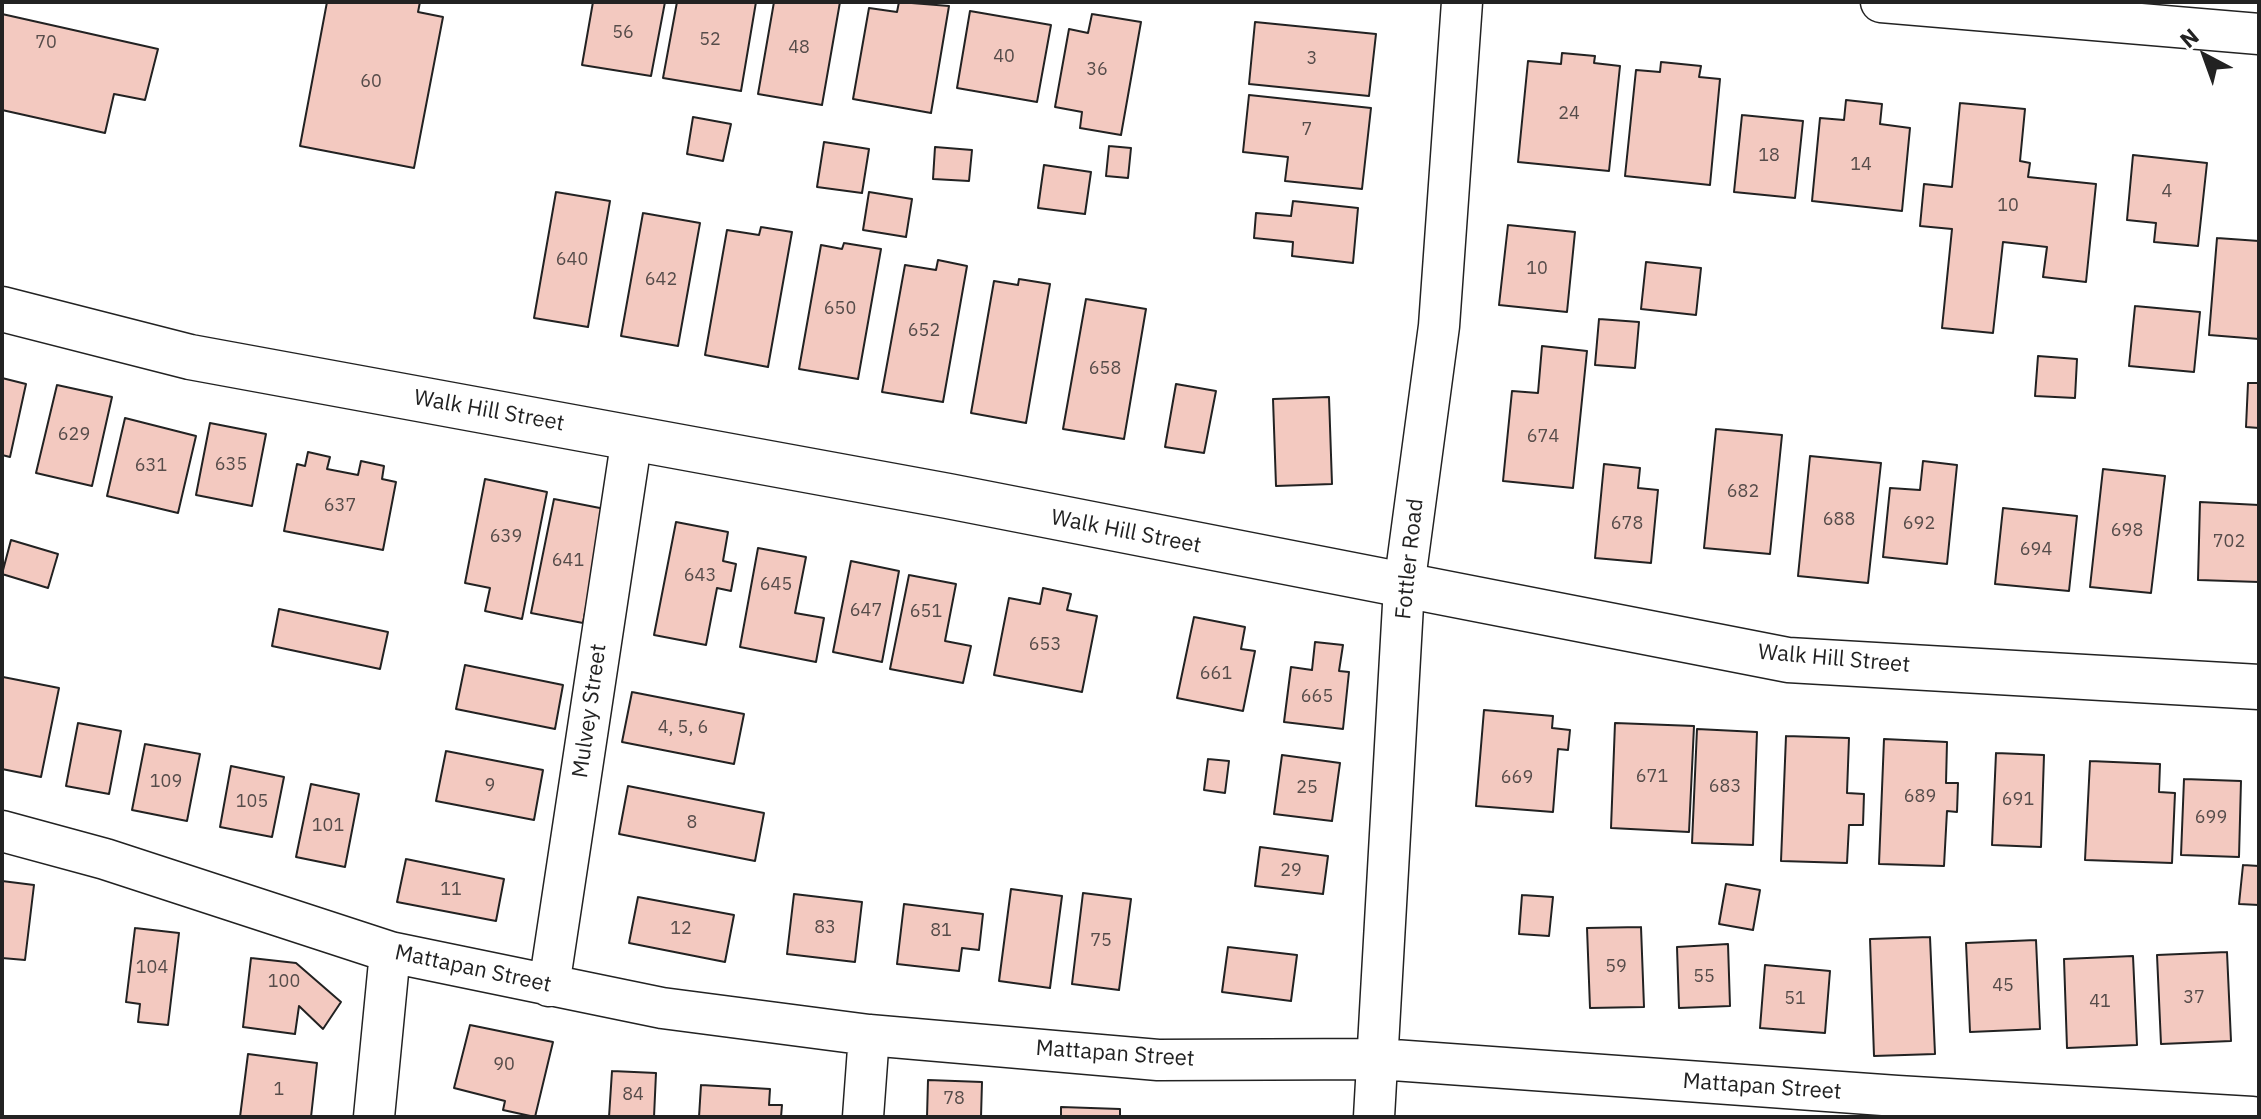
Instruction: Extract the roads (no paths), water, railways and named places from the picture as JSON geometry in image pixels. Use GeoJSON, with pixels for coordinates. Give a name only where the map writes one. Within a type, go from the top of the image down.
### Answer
{"type":"FeatureCollection","features":[{"type":"Feature","properties":{"kind":"main road","name":"Walk Hill Street"},"geometry":{"type":"LineString","coordinates":[[2,309],[190,357],[632,437],[1788,660],[2259,687]]}},
{"type":"Feature","properties":{"kind":"street","name":"Fottler Road"},"geometry":{"type":"LineString","coordinates":[[1374,1117],[1404,587],[1439,326],[1462,2]]}},
{"type":"Feature","properties":{"kind":"street"},"geometry":{"type":"LineString","coordinates":[[1881,2],[2259,34]]}},
{"type":"Feature","properties":{"kind":"street","name":"Mulvey Street"},"geometry":{"type":"LineString","coordinates":[[549,986],[632,437]]}},
{"type":"Feature","properties":{"kind":"street","name":"Mattapan Street"},"geometry":{"type":"LineString","coordinates":[[2,831],[105,859],[390,952],[662,1008],[869,1035],[1158,1060],[1379,1059],[1897,1096],[2252,1117]]}},
{"type":"Feature","properties":{"kind":"street"},"geometry":{"type":"LineString","coordinates":[[374,1117],[390,952]]}},
{"type":"Feature","properties":{"kind":"street"},"geometry":{"type":"LineString","coordinates":[[863,1117],[869,1035]]}}]}
